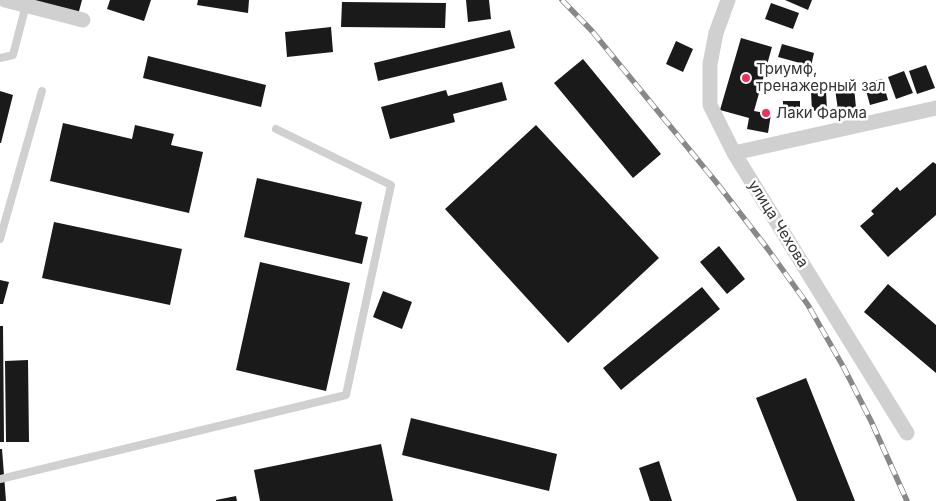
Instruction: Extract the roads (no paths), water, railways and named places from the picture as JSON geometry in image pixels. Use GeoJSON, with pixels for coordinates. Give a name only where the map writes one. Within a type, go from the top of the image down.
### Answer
{"type":"FeatureCollection","features":[{"type":"Feature","properties":{"kind":"street"},"geometry":{"type":"LineString","coordinates":[[5,0],[83,20]]}},
{"type":"Feature","properties":{"kind":"street","name":"улица Чехова"},"geometry":{"type":"LineString","coordinates":[[728,0],[716,33],[710,64],[710,105],[734,153],[907,432]]}},
{"type":"Feature","properties":{"kind":"street"},"geometry":{"type":"LineString","coordinates":[[734,153],[936,108]]}},
{"type":"Feature","properties":{"kind":"lane"},"geometry":{"type":"LineString","coordinates":[[0,58],[13,55],[26,5]]}},
{"type":"Feature","properties":{"kind":"lane"},"geometry":{"type":"LineString","coordinates":[[0,239],[42,90]]}},
{"type":"Feature","properties":{"kind":"lane"},"geometry":{"type":"LineString","coordinates":[[0,479],[346,395],[391,185],[276,129]]}},
{"type":"Feature","properties":{"kind":"railway"},"geometry":{"type":"LineString","coordinates":[[562,0],[592,31],[716,182],[808,305],[844,368],[871,421],[907,501]]}},
{"type":"Feature","properties":{"kind":"place","name":"Триумф, тренажерный зал"},"geometry":{"type":"Point","coordinates":[746,78]}},
{"type":"Feature","properties":{"kind":"place","name":"Лаки Фарма"},"geometry":{"type":"Point","coordinates":[766,113]}}]}
